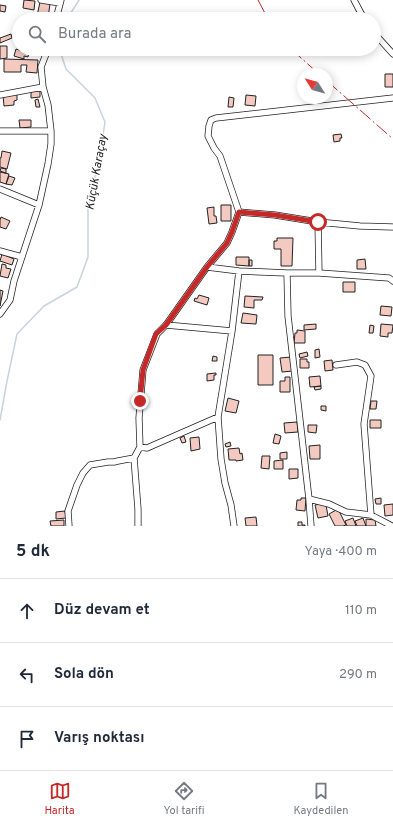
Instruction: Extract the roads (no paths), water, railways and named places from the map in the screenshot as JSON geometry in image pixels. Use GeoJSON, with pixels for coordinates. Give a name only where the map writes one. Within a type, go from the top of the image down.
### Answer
{"type":"FeatureCollection","features":[{"type":"Feature","properties":{"kind":"street"},"geometry":{"type":"LineString","coordinates":[[41,0],[60,1],[58,12]]}},
{"type":"Feature","properties":{"kind":"street"},"geometry":{"type":"LineString","coordinates":[[354,0],[360,12]]}},
{"type":"Feature","properties":{"kind":"street"},"geometry":{"type":"LineString","coordinates":[[381,41],[393,54]]}},
{"type":"Feature","properties":{"kind":"street"},"geometry":{"type":"LineString","coordinates":[[1,313],[10,300],[14,282],[39,205],[48,164],[52,131],[48,105],[43,87],[41,67],[45,56]]}},
{"type":"Feature","properties":{"kind":"street"},"geometry":{"type":"LineString","coordinates":[[0,95],[43,87]]}},
{"type":"Feature","properties":{"kind":"street"},"geometry":{"type":"LineString","coordinates":[[138,526],[134,458],[140,447],[139,418],[143,370],[156,334],[166,325],[207,267],[227,243],[239,212],[220,156],[208,136],[209,126],[212,120],[216,118],[393,98]]}},
{"type":"Feature","properties":{"kind":"street"},"geometry":{"type":"LineString","coordinates":[[0,131],[52,131]]}},
{"type":"Feature","properties":{"kind":"street"},"geometry":{"type":"LineString","coordinates":[[0,189],[39,205]]}},
{"type":"Feature","properties":{"kind":"street"},"geometry":{"type":"LineString","coordinates":[[239,212],[275,215],[318,222],[393,227]]}},
{"type":"Feature","properties":{"kind":"street"},"geometry":{"type":"LineString","coordinates":[[318,222],[319,273]]}},
{"type":"Feature","properties":{"kind":"street"},"geometry":{"type":"LineString","coordinates":[[0,251],[22,258]]}},
{"type":"Feature","properties":{"kind":"street"},"geometry":{"type":"LineString","coordinates":[[207,267],[239,271],[319,273],[388,278],[393,281]]}},
{"type":"Feature","properties":{"kind":"street"},"geometry":{"type":"LineString","coordinates":[[234,526],[221,459],[218,417],[232,331],[239,271]]}},
{"type":"Feature","properties":{"kind":"street"},"geometry":{"type":"LineString","coordinates":[[287,273],[288,316],[311,526]]}},
{"type":"Feature","properties":{"kind":"street"},"geometry":{"type":"LineString","coordinates":[[166,325],[232,331]]}},
{"type":"Feature","properties":{"kind":"street"},"geometry":{"type":"LineString","coordinates":[[336,365],[356,362],[365,365],[371,376],[364,424],[370,515]]}},
{"type":"Feature","properties":{"kind":"street"},"geometry":{"type":"LineString","coordinates":[[140,447],[148,448],[218,417]]}},
{"type":"Feature","properties":{"kind":"street"},"geometry":{"type":"LineString","coordinates":[[69,526],[68,510],[72,498],[83,473],[90,465],[134,458]]}},
{"type":"Feature","properties":{"kind":"street"},"geometry":{"type":"LineString","coordinates":[[309,499],[329,504],[346,512],[370,515],[392,526]]}},
{"type":"Feature","properties":{"kind":"waterway","name":"Küçük Karaçay"},"geometry":{"type":"LineString","coordinates":[[71,12],[79,0]]}},
{"type":"Feature","properties":{"kind":"waterway","name":"Küçük Karaçay"},"geometry":{"type":"LineString","coordinates":[[0,420],[17,334],[44,306],[77,287],[88,257],[88,209],[101,149],[105,122],[95,98],[66,69],[62,56]]}}]}
